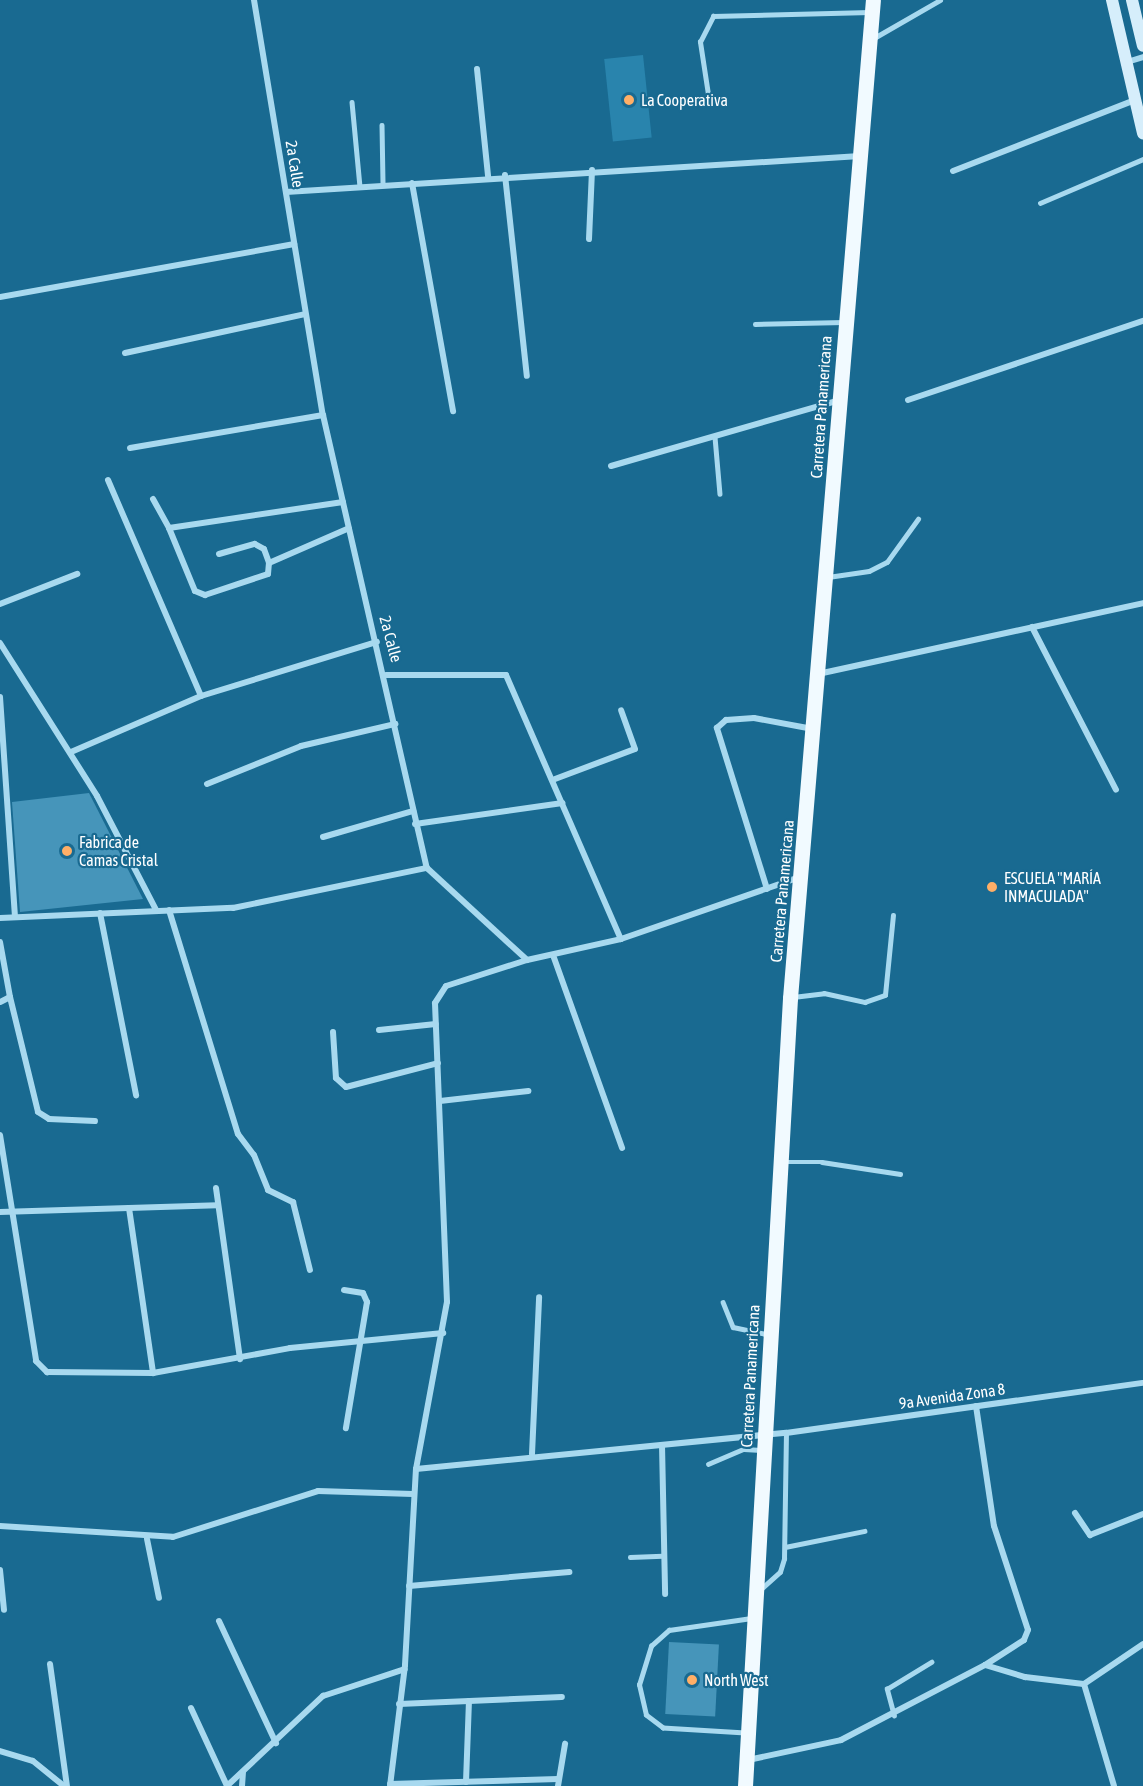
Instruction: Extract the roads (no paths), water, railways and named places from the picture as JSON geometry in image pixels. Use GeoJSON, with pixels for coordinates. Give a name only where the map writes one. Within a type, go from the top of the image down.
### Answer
{"type":"FeatureCollection","features":[{"type":"Feature","properties":{"kind":"main road","name":"Carretera Panamericana"},"geometry":{"type":"LineString","coordinates":[[745,1786],[790,998],[826,577],[844,322],[873,6]]}},
{"type":"Feature","properties":{"kind":"street","name":"2a Calle"},"geometry":{"type":"LineString","coordinates":[[254,0],[323,415],[386,675],[415,824],[427,868]]}},
{"type":"Feature","properties":{"kind":"street"},"geometry":{"type":"LineString","coordinates":[[1113,0],[1143,133]]}},
{"type":"Feature","properties":{"kind":"street"},"geometry":{"type":"LineString","coordinates":[[1132,0],[1143,46]]}},
{"type":"Feature","properties":{"kind":"street"},"geometry":{"type":"LineString","coordinates":[[1127,62],[1143,57]]}},
{"type":"Feature","properties":{"kind":"street"},"geometry":{"type":"LineString","coordinates":[[477,69],[488,176]]}},
{"type":"Feature","properties":{"kind":"street"},"geometry":{"type":"LineString","coordinates":[[953,171],[1135,100]]}},
{"type":"Feature","properties":{"kind":"street"},"geometry":{"type":"LineString","coordinates":[[286,192],[488,176],[860,156]]}},
{"type":"Feature","properties":{"kind":"street"},"geometry":{"type":"LineString","coordinates":[[589,238],[592,170]]}},
{"type":"Feature","properties":{"kind":"street"},"geometry":{"type":"LineString","coordinates":[[505,175],[527,376]]}},
{"type":"Feature","properties":{"kind":"street"},"geometry":{"type":"LineString","coordinates":[[412,183],[453,411]]}},
{"type":"Feature","properties":{"kind":"street"},"geometry":{"type":"LineString","coordinates":[[0,297],[294,244]]}},
{"type":"Feature","properties":{"kind":"street"},"geometry":{"type":"LineString","coordinates":[[125,353],[305,314]]}},
{"type":"Feature","properties":{"kind":"street"},"geometry":{"type":"LineString","coordinates":[[908,400],[1143,321]]}},
{"type":"Feature","properties":{"kind":"street"},"geometry":{"type":"LineString","coordinates":[[611,466],[840,400]]}},
{"type":"Feature","properties":{"kind":"street"},"geometry":{"type":"LineString","coordinates":[[130,448],[323,415]]}},
{"type":"Feature","properties":{"kind":"street"},"geometry":{"type":"LineString","coordinates":[[108,480],[201,696]]}},
{"type":"Feature","properties":{"kind":"street"},"geometry":{"type":"LineString","coordinates":[[153,499],[200,594],[268,574],[269,563],[264,549],[255,544],[219,554]]}},
{"type":"Feature","properties":{"kind":"street"},"geometry":{"type":"LineString","coordinates":[[168,528],[343,502]]}},
{"type":"Feature","properties":{"kind":"street"},"geometry":{"type":"LineString","coordinates":[[269,563],[349,528]]}},
{"type":"Feature","properties":{"kind":"street"},"geometry":{"type":"LineString","coordinates":[[0,604],[77,574]]}},
{"type":"Feature","properties":{"kind":"street"},"geometry":{"type":"LineString","coordinates":[[818,674],[1143,603]]}},
{"type":"Feature","properties":{"kind":"street"},"geometry":{"type":"LineString","coordinates":[[1032,627],[1116,790]]}},
{"type":"Feature","properties":{"kind":"street"},"geometry":{"type":"LineString","coordinates":[[71,752],[201,696],[377,642]]}},
{"type":"Feature","properties":{"kind":"street"},"geometry":{"type":"LineString","coordinates":[[0,644],[71,752],[156,910]]}},
{"type":"Feature","properties":{"kind":"street"},"geometry":{"type":"LineString","coordinates":[[386,675],[506,675],[555,779],[621,939]]}},
{"type":"Feature","properties":{"kind":"street"},"geometry":{"type":"LineString","coordinates":[[0,697],[15,916]]}},
{"type":"Feature","properties":{"kind":"street"},"geometry":{"type":"LineString","coordinates":[[555,779],[635,749],[621,710]]}},
{"type":"Feature","properties":{"kind":"street"},"geometry":{"type":"LineString","coordinates":[[767,889],[717,728],[726,720],[754,718],[813,729]]}},
{"type":"Feature","properties":{"kind":"street"},"geometry":{"type":"LineString","coordinates":[[207,784],[301,746],[395,724]]}},
{"type":"Feature","properties":{"kind":"street"},"geometry":{"type":"LineString","coordinates":[[415,824],[563,803]]}},
{"type":"Feature","properties":{"kind":"street"},"geometry":{"type":"LineString","coordinates":[[323,837],[413,811]]}},
{"type":"Feature","properties":{"kind":"street"},"geometry":{"type":"LineString","coordinates":[[0,918],[233,908],[427,868],[527,960]]}},
{"type":"Feature","properties":{"kind":"street"},"geometry":{"type":"LineString","coordinates":[[565,1744],[558,1783],[466,1782],[390,1785],[405,1669],[413,1494],[443,1333],[447,1272],[435,1003],[446,986],[527,960],[621,939],[801,877]]}},
{"type":"Feature","properties":{"kind":"street"},"geometry":{"type":"LineString","coordinates":[[169,910],[238,1134],[254,1155],[271,1195],[293,1203],[310,1270]]}},
{"type":"Feature","properties":{"kind":"street"},"geometry":{"type":"LineString","coordinates":[[100,913],[136,1095]]}},
{"type":"Feature","properties":{"kind":"street"},"geometry":{"type":"LineString","coordinates":[[0,942],[10,997],[38,1112],[49,1119],[94,1121]]}},
{"type":"Feature","properties":{"kind":"street"},"geometry":{"type":"LineString","coordinates":[[553,956],[622,1148]]}},
{"type":"Feature","properties":{"kind":"street"},"geometry":{"type":"LineString","coordinates":[[0,1002],[10,997]]}},
{"type":"Feature","properties":{"kind":"street"},"geometry":{"type":"LineString","coordinates":[[379,1030],[436,1024]]}},
{"type":"Feature","properties":{"kind":"street"},"geometry":{"type":"LineString","coordinates":[[333,1032],[336,1078],[346,1088],[438,1063]]}},
{"type":"Feature","properties":{"kind":"street"},"geometry":{"type":"LineString","coordinates":[[440,1101],[528,1091]]}},
{"type":"Feature","properties":{"kind":"street"},"geometry":{"type":"LineString","coordinates":[[0,1135],[16,1213],[40,1368],[153,1373],[360,1339],[443,1333]]}},
{"type":"Feature","properties":{"kind":"street"},"geometry":{"type":"LineString","coordinates":[[216,1188],[240,1359]]}},
{"type":"Feature","properties":{"kind":"street"},"geometry":{"type":"LineString","coordinates":[[0,1212],[217,1205]]}},
{"type":"Feature","properties":{"kind":"street"},"geometry":{"type":"LineString","coordinates":[[129,1208],[153,1373]]}},
{"type":"Feature","properties":{"kind":"street"},"geometry":{"type":"LineString","coordinates":[[344,1290],[363,1293],[367,1302],[346,1428]]}},
{"type":"Feature","properties":{"kind":"street"},"geometry":{"type":"LineString","coordinates":[[532,1454],[539,1297]]}},
{"type":"Feature","properties":{"kind":"street","name":"9a Avenida Zona 8"},"geometry":{"type":"LineString","coordinates":[[416,1469],[532,1454],[662,1445],[764,1443],[786,1433],[1143,1383]]}},
{"type":"Feature","properties":{"kind":"street"},"geometry":{"type":"LineString","coordinates":[[748,1760],[841,1740],[894,1716],[985,1665],[1024,1640],[1028,1630],[994,1526],[976,1406]]}},
{"type":"Feature","properties":{"kind":"street"},"geometry":{"type":"LineString","coordinates":[[662,1445],[662,1556],[665,1594]]}},
{"type":"Feature","properties":{"kind":"street"},"geometry":{"type":"LineString","coordinates":[[0,1526],[147,1539],[185,1534],[318,1491],[413,1494]]}},
{"type":"Feature","properties":{"kind":"street"},"geometry":{"type":"LineString","coordinates":[[1075,1513],[1090,1534],[1143,1514]]}},
{"type":"Feature","properties":{"kind":"street"},"geometry":{"type":"LineString","coordinates":[[147,1539],[159,1598]]}},
{"type":"Feature","properties":{"kind":"street"},"geometry":{"type":"LineString","coordinates":[[0,1570],[4,1610]]}},
{"type":"Feature","properties":{"kind":"street"},"geometry":{"type":"LineString","coordinates":[[409,1586],[568,1572]]}},
{"type":"Feature","properties":{"kind":"street"},"geometry":{"type":"LineString","coordinates":[[219,1621],[276,1743]]}},
{"type":"Feature","properties":{"kind":"street"},"geometry":{"type":"LineString","coordinates":[[985,1665],[1025,1677],[1084,1684],[1143,1644]]}},
{"type":"Feature","properties":{"kind":"street"},"geometry":{"type":"LineString","coordinates":[[50,1664],[65,1786]]}},
{"type":"Feature","properties":{"kind":"street"},"geometry":{"type":"LineString","coordinates":[[191,1708],[227,1786],[276,1743],[322,1696],[405,1669]]}},
{"type":"Feature","properties":{"kind":"street"},"geometry":{"type":"LineString","coordinates":[[1084,1684],[1113,1786]]}},
{"type":"Feature","properties":{"kind":"street"},"geometry":{"type":"LineString","coordinates":[[399,1704],[562,1697]]}},
{"type":"Feature","properties":{"kind":"street"},"geometry":{"type":"LineString","coordinates":[[466,1782],[469,1701]]}},
{"type":"Feature","properties":{"kind":"street"},"geometry":{"type":"LineString","coordinates":[[0,1751],[33,1761],[65,1786]]}},
{"type":"Feature","properties":{"kind":"street"},"geometry":{"type":"LineString","coordinates":[[242,1786],[243,1771]]}},
{"type":"Feature","properties":{"kind":"lane"},"geometry":{"type":"LineString","coordinates":[[869,40],[940,0]]}},
{"type":"Feature","properties":{"kind":"lane"},"geometry":{"type":"LineString","coordinates":[[709,101],[700,42],[713,16],[873,6]]}},
{"type":"Feature","properties":{"kind":"lane"},"geometry":{"type":"LineString","coordinates":[[352,102],[360,186]]}},
{"type":"Feature","properties":{"kind":"lane"},"geometry":{"type":"LineString","coordinates":[[382,125],[383,184]]}},
{"type":"Feature","properties":{"kind":"lane"},"geometry":{"type":"LineString","coordinates":[[1040,203],[1143,159]]}},
{"type":"Feature","properties":{"kind":"lane"},"geometry":{"type":"LineString","coordinates":[[754,324],[844,322]]}},
{"type":"Feature","properties":{"kind":"lane"},"geometry":{"type":"LineString","coordinates":[[715,437],[720,494]]}},
{"type":"Feature","properties":{"kind":"lane"},"geometry":{"type":"LineString","coordinates":[[826,577],[869,571],[888,562],[918,519]]}},
{"type":"Feature","properties":{"kind":"lane"},"geometry":{"type":"LineString","coordinates":[[790,998],[824,993],[865,1002],[885,995],[893,915]]}},
{"type":"Feature","properties":{"kind":"lane"},"geometry":{"type":"LineString","coordinates":[[780,1162],[822,1162],[900,1174]]}},
{"type":"Feature","properties":{"kind":"lane"},"geometry":{"type":"LineString","coordinates":[[723,1302],[733,1327],[770,1334]]}},
{"type":"Feature","properties":{"kind":"lane"},"geometry":{"type":"LineString","coordinates":[[755,1594],[780,1572],[785,1547],[786,1433]]}},
{"type":"Feature","properties":{"kind":"lane"},"geometry":{"type":"LineString","coordinates":[[708,1464],[764,1443]]}},
{"type":"Feature","properties":{"kind":"lane"},"geometry":{"type":"LineString","coordinates":[[785,1547],[864,1531]]}},
{"type":"Feature","properties":{"kind":"lane"},"geometry":{"type":"LineString","coordinates":[[630,1557],[662,1556]]}},
{"type":"Feature","properties":{"kind":"lane"},"geometry":{"type":"LineString","coordinates":[[747,1733],[663,1728],[646,1715],[639,1685],[651,1646],[669,1630],[753,1617]]}},
{"type":"Feature","properties":{"kind":"lane"},"geometry":{"type":"LineString","coordinates":[[894,1716],[888,1689],[932,1662]]}},
{"type":"Feature","properties":{"kind":"place","name":"La Cooperativa"},"geometry":{"type":"Point","coordinates":[629,100]}},
{"type":"Feature","properties":{"kind":"place","name":"Fabrica de Camas Cristal"},"geometry":{"type":"Point","coordinates":[67,851]}},
{"type":"Feature","properties":{"kind":"place","name":"ESCUELA \"MARÍA INMACULADA\""},"geometry":{"type":"Point","coordinates":[992,887]}},
{"type":"Feature","properties":{"kind":"place","name":"North West"},"geometry":{"type":"Point","coordinates":[692,1680]}}]}
